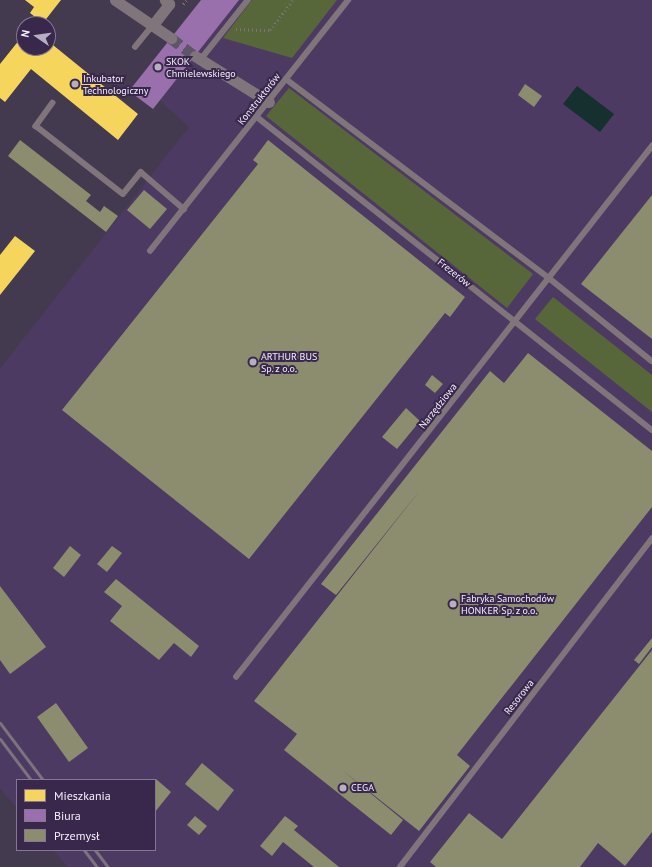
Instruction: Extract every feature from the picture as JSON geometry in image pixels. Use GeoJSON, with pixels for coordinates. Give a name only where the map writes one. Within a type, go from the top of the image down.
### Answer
{"type":"FeatureCollection","features":[{"type":"Feature","properties":{"kind":"street"},"geometry":{"type":"LineString","coordinates":[[115,0],[171,38]]}},
{"type":"Feature","properties":{"kind":"street"},"geometry":{"type":"LineString","coordinates":[[152,26],[167,2]]}},
{"type":"Feature","properties":{"kind":"street"},"geometry":{"type":"LineString","coordinates":[[198,58],[269,102]]}},
{"type":"Feature","properties":{"kind":"lane"},"geometry":{"type":"LineString","coordinates":[[198,58],[225,29],[248,0]]}},
{"type":"Feature","properties":{"kind":"lane","name":"Konstruktorów"},"geometry":{"type":"LineString","coordinates":[[150,251],[348,0]]}},
{"type":"Feature","properties":{"kind":"lane"},"geometry":{"type":"LineString","coordinates":[[135,47],[152,26]]}},
{"type":"Feature","properties":{"kind":"lane"},"geometry":{"type":"LineString","coordinates":[[286,79],[549,278],[652,360]]}},
{"type":"Feature","properties":{"kind":"lane"},"geometry":{"type":"LineString","coordinates":[[53,103],[36,126],[123,194],[141,172],[184,208]]}},
{"type":"Feature","properties":{"kind":"lane","name":"Frezerów"},"geometry":{"type":"LineString","coordinates":[[257,117],[652,430]]}},
{"type":"Feature","properties":{"kind":"lane","name":"Narzędziowa"},"geometry":{"type":"LineString","coordinates":[[236,677],[516,322],[652,146]]}},
{"type":"Feature","properties":{"kind":"lane","name":"Resorowa"},"geometry":{"type":"LineString","coordinates":[[400,867],[652,539]]}},
{"type":"Feature","properties":{"kind":"path"},"geometry":{"type":"LineString","coordinates":[[183,4],[187,0]]}},
{"type":"Feature","properties":{"kind":"path"},"geometry":{"type":"LineString","coordinates":[[225,29],[270,30],[293,0]]}},
{"type":"Feature","properties":{"kind":"shaded area"},"geometry":{"type":"Polygon","coordinates":[[[238,0],[652,0],[652,867],[68,867],[54,851],[156,851],[156,779],[16,779],[16,807],[0,788],[0,369],[189,127],[159,100],[238,0]]]}},
{"type":"Feature","properties":{"kind":"shaded area"},"geometry":{"type":"Polygon","coordinates":[[[577,86],[614,114],[600,132],[563,104],[577,86]]]}},
{"type":"Feature","properties":{"kind":"green space"},"geometry":{"type":"Polygon","coordinates":[[[252,0],[337,0],[292,58],[223,38],[252,0]]]}},
{"type":"Feature","properties":{"kind":"green space"},"geometry":{"type":"Polygon","coordinates":[[[289,88],[533,274],[507,308],[266,116],[289,88]]]}},
{"type":"Feature","properties":{"kind":"green space"},"geometry":{"type":"Polygon","coordinates":[[[553,297],[652,375],[652,412],[535,319],[553,297]]]}},
{"type":"Feature","properties":{"kind":"building: Mieszkania"},"geometry":{"type":"Polygon","coordinates":[[[25,0],[61,0],[48,16],[34,16],[30,13],[34,7],[25,0]]]}},
{"type":"Feature","properties":{"kind":"building: Mieszkania","name":"Inkubator Technologiczny"},"geometry":{"type":"Polygon","coordinates":[[[16,44],[16,56],[56,56],[56,47],[138,114],[118,140],[31,69],[5,102],[0,98],[0,64],[16,44]]]}},
{"type":"Feature","properties":{"kind":"building: Mieszkania"},"geometry":{"type":"Polygon","coordinates":[[[15,236],[35,251],[0,295],[0,255],[15,236]]]}},
{"type":"Feature","properties":{"kind":"building: Biura"},"geometry":{"type":"Polygon","coordinates":[[[201,0],[239,0],[153,109],[129,91],[201,0]]]}},
{"type":"Feature","properties":{"kind":"building: Przemysł"},"geometry":{"type":"Polygon","coordinates":[[[525,84],[542,96],[534,107],[518,95],[525,84]]]}},
{"type":"Feature","properties":{"kind":"building: Przemysł"},"geometry":{"type":"Polygon","coordinates":[[[20,140],[91,195],[86,201],[100,212],[104,206],[118,216],[106,232],[8,156],[20,140]]]}},
{"type":"Feature","properties":{"kind":"building: Przemysł","name":"ARTHUR BUS Sp. z o.o."},"geometry":{"type":"Polygon","coordinates":[[[268,140],[465,297],[450,317],[445,313],[249,559],[62,410],[258,164],[253,160],[268,140]]]}},
{"type":"Feature","properties":{"kind":"building: Przemysł"},"geometry":{"type":"Polygon","coordinates":[[[144,190],[167,209],[150,229],[127,210],[144,190]]]}},
{"type":"Feature","properties":{"kind":"building: Przemysł"},"geometry":{"type":"Polygon","coordinates":[[[652,195],[652,339],[581,284],[652,195]]]}},
{"type":"Feature","properties":{"kind":"building: Przemysł","name":"Fabryka Samochodów HONKER Sp. z o.o."},"geometry":{"type":"Polygon","coordinates":[[[528,353],[652,451],[652,507],[457,755],[470,766],[419,831],[342,770],[403,820],[391,835],[284,750],[297,734],[254,701],[421,489],[336,595],[321,584],[490,371],[504,383],[528,353]]]}},
{"type":"Feature","properties":{"kind":"building: Przemysł"},"geometry":{"type":"Polygon","coordinates":[[[432,375],[443,384],[435,393],[425,385],[432,375]]]}},
{"type":"Feature","properties":{"kind":"building: Przemysł"},"geometry":{"type":"Polygon","coordinates":[[[406,408],[420,421],[397,449],[382,437],[406,408]]]}},
{"type":"Feature","properties":{"kind":"building: Przemysł"},"geometry":{"type":"Polygon","coordinates":[[[70,546],[81,555],[64,577],[53,568],[70,546]]]}},
{"type":"Feature","properties":{"kind":"building: Przemysł"},"geometry":{"type":"Polygon","coordinates":[[[112,546],[122,553],[107,572],[97,564],[112,546]]]}},
{"type":"Feature","properties":{"kind":"building: Przemysł"},"geometry":{"type":"Polygon","coordinates":[[[116,579],[199,646],[191,657],[174,643],[159,660],[110,621],[122,606],[104,592],[116,579]]]}},
{"type":"Feature","properties":{"kind":"building: Przemysł"},"geometry":{"type":"Polygon","coordinates":[[[0,586],[46,647],[10,674],[0,660],[0,586]]]}},
{"type":"Feature","properties":{"kind":"building: Przemysł"},"geometry":{"type":"Polygon","coordinates":[[[652,638],[652,647],[639,664],[634,660],[652,638]]]}},
{"type":"Feature","properties":{"kind":"building: Przemysł"},"geometry":{"type":"Polygon","coordinates":[[[652,650],[652,832],[625,866],[598,843],[580,867],[436,867],[430,862],[469,813],[502,839],[652,650]]]}},
{"type":"Feature","properties":{"kind":"building: Przemysł"},"geometry":{"type":"Polygon","coordinates":[[[56,703],[88,748],[69,762],[37,717],[56,703]]]}},
{"type":"Feature","properties":{"kind":"building: Przemysł"},"geometry":{"type":"Polygon","coordinates":[[[202,763],[234,790],[218,811],[185,784],[202,763]]]}},
{"type":"Feature","properties":{"kind":"building: Przemysł"},"geometry":{"type":"Polygon","coordinates":[[[156,779],[171,792],[156,811],[156,779]]]}},
{"type":"Feature","properties":{"kind":"building: Przemysł"},"geometry":{"type":"Polygon","coordinates":[[[195,816],[207,826],[199,835],[187,825],[195,816]]]}},
{"type":"Feature","properties":{"kind":"building: Przemysł"},"geometry":{"type":"Polygon","coordinates":[[[285,816],[298,826],[294,830],[339,867],[314,867],[283,842],[272,856],[260,846],[285,816]]]}},
{"type":"Feature","properties":{"kind":"tunnel"},"geometry":{"type":"LineString","coordinates":[[171,38],[195,56]]}},
{"type":"Feature","properties":{"kind":"railway"},"geometry":{"type":"LineString","coordinates":[[0,723],[42,779]]}},
{"type":"Feature","properties":{"kind":"railway"},"geometry":{"type":"LineString","coordinates":[[0,739],[30,779]]}},
{"type":"Feature","properties":{"kind":"railway"},"geometry":{"type":"LineString","coordinates":[[85,851],[97,867]]}},
{"type":"Feature","properties":{"kind":"railway"},"geometry":{"type":"LineString","coordinates":[[96,851],[108,867]]}},
{"type":"Feature","properties":{"kind":"place","name":"SKOK Chmielewskiego"},"geometry":{"type":"Point","coordinates":[158,67]}},
{"type":"Feature","properties":{"kind":"place","name":"Inkubator Technologiczny"},"geometry":{"type":"Point","coordinates":[75,84]}},
{"type":"Feature","properties":{"kind":"place","name":"ARTHUR BUS Sp. z o.o."},"geometry":{"type":"Point","coordinates":[253,362]}},
{"type":"Feature","properties":{"kind":"place","name":"Fabryka Samochodów HONKER Sp. z o.o."},"geometry":{"type":"Point","coordinates":[453,604]}},
{"type":"Feature","properties":{"kind":"place","name":"CEGA"},"geometry":{"type":"Point","coordinates":[343,788]}}]}
